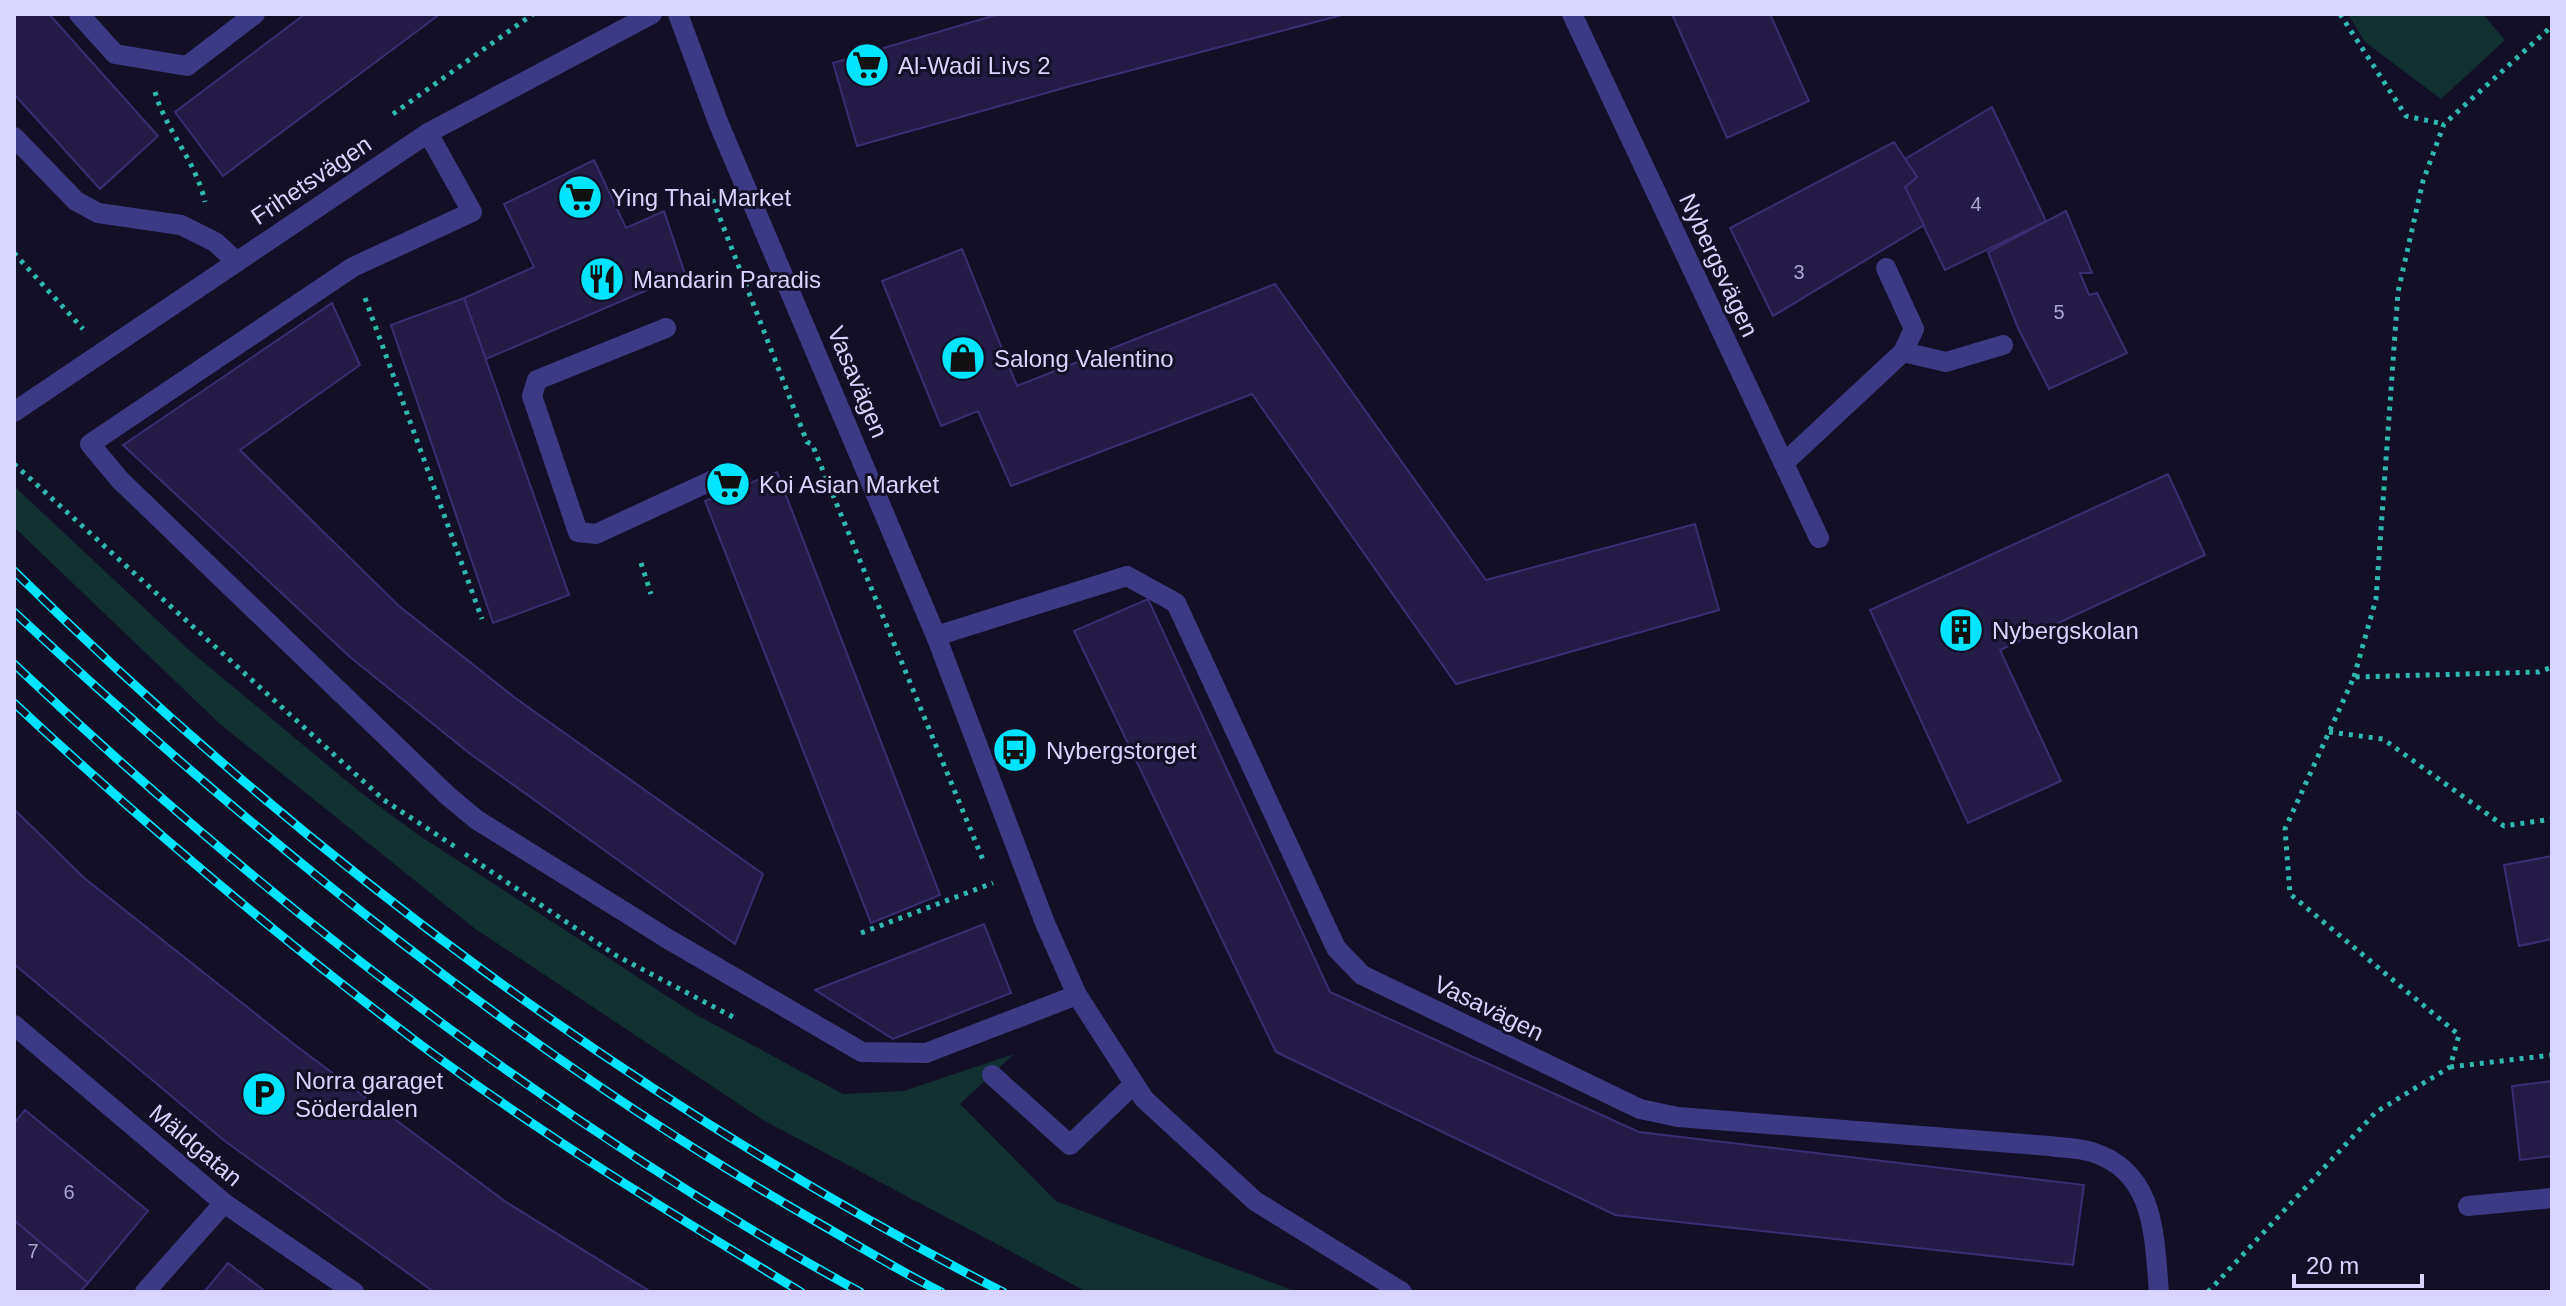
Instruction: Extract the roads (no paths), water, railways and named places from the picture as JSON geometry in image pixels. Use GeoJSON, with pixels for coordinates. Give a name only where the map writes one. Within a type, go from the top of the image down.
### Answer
{"type":"FeatureCollection","features":[{"type":"Feature","properties":{"kind":"street"},"geometry":{"type":"LineString","coordinates":[[79,14],[115,54],[187,66],[255,14]]}},
{"type":"Feature","properties":{"kind":"street","name":"Frihetsvägen"},"geometry":{"type":"LineString","coordinates":[[14,412],[428,133],[652,14]]}},
{"type":"Feature","properties":{"kind":"street","name":"Vasavägen"},"geometry":{"type":"LineString","coordinates":[[678,14],[718,122],[936,636],[1045,923],[1077,995],[1144,1099],[1255,1201],[1402,1292]]}},
{"type":"Feature","properties":{"kind":"street","name":"Nybergsvägen"},"geometry":{"type":"LineString","coordinates":[[1572,14],[1819,538]]}},
{"type":"Feature","properties":{"kind":"street"},"geometry":{"type":"LineString","coordinates":[[428,133],[472,212],[353,267],[90,444],[132,491],[448,796],[477,820],[668,939],[862,1052],[926,1053],[1077,995]]}},
{"type":"Feature","properties":{"kind":"street"},"geometry":{"type":"LineString","coordinates":[[14,137],[76,201],[98,213],[181,225],[215,242],[237,262]]}},
{"type":"Feature","properties":{"kind":"street"},"geometry":{"type":"LineString","coordinates":[[1784,463],[1903,352],[1914,329],[1886,268]]}},
{"type":"Feature","properties":{"kind":"street"},"geometry":{"type":"LineString","coordinates":[[666,328],[537,380],[532,396],[578,532],[596,534],[726,474]]}},
{"type":"Feature","properties":{"kind":"street"},"geometry":{"type":"LineString","coordinates":[[1903,352],[1946,362],[2003,345]]}},
{"type":"Feature","properties":{"kind":"street","name":"Vasavägen"},"geometry":{"type":"LineString","coordinates":[[936,636],[1127,576],[1176,603],[1336,948],[1362,975],[1640,1109],[1678,1117],[2093,1152],[2133,1175],[2152,1214],[2159,1292]]}},
{"type":"Feature","properties":{"kind":"street","name":"Mäldgatan"},"geometry":{"type":"LineString","coordinates":[[14,1025],[224,1203],[354,1292]]}},
{"type":"Feature","properties":{"kind":"street"},"geometry":{"type":"LineString","coordinates":[[992,1075],[1070,1145],[1134,1084]]}},
{"type":"Feature","properties":{"kind":"street"},"geometry":{"type":"LineString","coordinates":[[2468,1206],[2552,1198]]}},
{"type":"Feature","properties":{"kind":"street"},"geometry":{"type":"LineString","coordinates":[[145,1292],[224,1203]]}},
{"type":"Feature","properties":{"kind":"railway"},"geometry":{"type":"LineString","coordinates":[[14,571],[125,677],[240,778],[359,876],[481,969],[607,1057],[736,1141],[868,1219],[1003,1292]]}},
{"type":"Feature","properties":{"kind":"railway"},"geometry":{"type":"LineString","coordinates":[[14,612],[107,697],[298,861],[497,1015],[706,1156],[941,1292]]}},
{"type":"Feature","properties":{"kind":"railway"},"geometry":{"type":"LineString","coordinates":[[14,664],[211,840],[417,1005],[633,1156],[745,1226],[860,1292]]}},
{"type":"Feature","properties":{"kind":"railway"},"geometry":{"type":"LineString","coordinates":[[14,703],[213,879],[421,1045],[560,1142],[801,1292]]}},
{"type":"Feature","properties":{"kind":"place","name":"Al-Wadi Livs 2"},"geometry":{"type":"Point","coordinates":[867,65]}},
{"type":"Feature","properties":{"kind":"place","name":"Ying Thai Market"},"geometry":{"type":"Point","coordinates":[580,197]}},
{"type":"Feature","properties":{"kind":"place","name":"Mandarin Paradis"},"geometry":{"type":"Point","coordinates":[602,279]}},
{"type":"Feature","properties":{"kind":"place","name":"Salong Valentino"},"geometry":{"type":"Point","coordinates":[963,358]}},
{"type":"Feature","properties":{"kind":"place","name":"Koi Asian Market"},"geometry":{"type":"Point","coordinates":[728,484]}},
{"type":"Feature","properties":{"kind":"place","name":"Nybergskolan"},"geometry":{"type":"Point","coordinates":[1961,630]}},
{"type":"Feature","properties":{"kind":"place","name":"Nybergstorget"},"geometry":{"type":"Point","coordinates":[1015,750]}},
{"type":"Feature","properties":{"kind":"place","name":"Norra garaget Söderdalen"},"geometry":{"type":"Point","coordinates":[264,1094]}}]}
